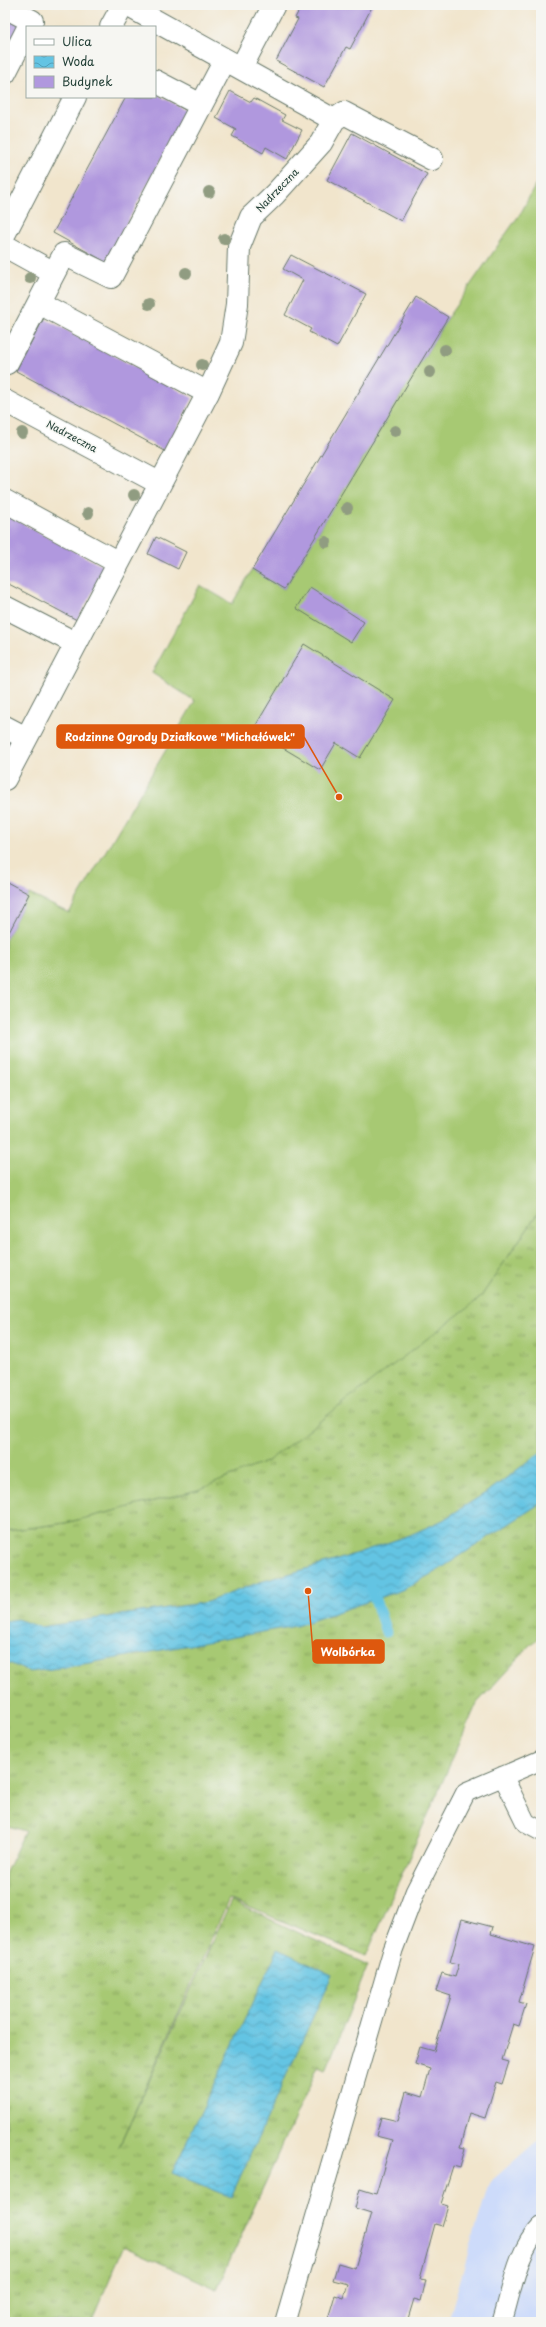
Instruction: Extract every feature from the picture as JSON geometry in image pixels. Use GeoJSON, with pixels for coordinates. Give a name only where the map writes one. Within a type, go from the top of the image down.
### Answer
{"type":"FeatureCollection","features":[{"type":"Feature","properties":{"kind":"street"},"geometry":{"type":"LineString","coordinates":[[112,26],[123,5]]}},
{"type":"Feature","properties":{"kind":"street"},"geometry":{"type":"LineString","coordinates":[[127,5],[334,120],[344,113],[432,159]]}},
{"type":"Feature","properties":{"kind":"street"},"geometry":{"type":"LineString","coordinates":[[7,363],[64,254],[111,277],[201,105],[233,64],[274,5]]}},
{"type":"Feature","properties":{"kind":"street"},"geometry":{"type":"LineString","coordinates":[[5,7],[32,21]]}},
{"type":"Feature","properties":{"kind":"street"},"geometry":{"type":"LineString","coordinates":[[5,72],[26,32]]}},
{"type":"Feature","properties":{"kind":"street"},"geometry":{"type":"LineString","coordinates":[[156,82],[201,105]]}},
{"type":"Feature","properties":{"kind":"street"},"geometry":{"type":"LineString","coordinates":[[5,233],[74,98]]}},
{"type":"Feature","properties":{"kind":"street","name":"Nadrzeczna"},"geometry":{"type":"LineString","coordinates":[[5,778],[117,562],[208,393],[231,343],[238,304],[239,247],[251,217],[276,194],[321,143],[334,120]]}},
{"type":"Feature","properties":{"kind":"street"},"geometry":{"type":"LineString","coordinates":[[5,246],[54,273]]}},
{"type":"Feature","properties":{"kind":"street"},"geometry":{"type":"LineString","coordinates":[[39,303],[208,393]]}},
{"type":"Feature","properties":{"kind":"street","name":"Nadrzeczna"},"geometry":{"type":"LineString","coordinates":[[5,401],[159,483]]}},
{"type":"Feature","properties":{"kind":"street"},"geometry":{"type":"LineString","coordinates":[[5,501],[117,562]]}},
{"type":"Feature","properties":{"kind":"street"},"geometry":{"type":"LineString","coordinates":[[5,607],[75,643]]}},
{"type":"Feature","properties":{"kind":"street"},"geometry":{"type":"LineString","coordinates":[[5,727],[26,738]]}},
{"type":"Feature","properties":{"kind":"lane"},"geometry":{"type":"LineString","coordinates":[[285,2322],[393,1950],[415,1892],[466,1792],[541,1760]]}},
{"type":"Feature","properties":{"kind":"lane"},"geometry":{"type":"LineString","coordinates":[[503,1776],[526,1823],[541,1831]]}},
{"type":"Feature","properties":{"kind":"lane"},"geometry":{"type":"LineString","coordinates":[[502,2322],[521,2258],[534,2233],[541,2226]]}},
{"type":"Feature","properties":{"kind":"shaded area"},"geometry":{"type":"Polygon","coordinates":[[[539,2139],[541,2139],[541,2322],[448,2322],[489,2183],[539,2139]]]}},
{"type":"Feature","properties":{"kind":"green space"},"geometry":{"type":"Polygon","coordinates":[[[541,174],[541,1208],[480,1298],[268,1461],[198,1490],[65,1523],[5,1531],[5,940],[29,894],[69,913],[195,701],[152,673],[200,585],[232,604],[252,570],[284,589],[448,317],[522,211],[541,174]]]}},
{"type":"Feature","properties":{"kind":"green space"},"geometry":{"type":"Polygon","coordinates":[[[541,1208],[541,1634],[477,1703],[366,1956],[229,1899],[119,2147],[231,1901],[368,1965],[326,2070],[318,2067],[217,2289],[124,2246],[91,2322],[20,2322],[5,2317],[5,1874],[25,1831],[5,1825],[5,1531],[65,1523],[198,1490],[480,1298],[541,1208]]]}},
{"type":"Feature","properties":{"kind":"water"},"geometry":{"type":"Polygon","coordinates":[[[541,1452],[541,1503],[437,1571],[402,1590],[296,1626],[67,1667],[29,1672],[5,1661],[5,1621],[17,1619],[40,1627],[207,1602],[260,1582],[334,1561],[410,1535],[443,1520],[490,1490],[541,1452]]]}},
{"type":"Feature","properties":{"kind":"water"},"geometry":{"type":"Polygon","coordinates":[[[278,1949],[332,1975],[231,2197],[172,2173],[278,1949]]]}},
{"type":"Feature","properties":{"kind":"building"},"geometry":{"type":"Polygon","coordinates":[[[302,5],[373,5],[350,49],[346,47],[324,87],[276,61],[298,19],[295,18],[302,5]]]}},
{"type":"Feature","properties":{"kind":"building"},"geometry":{"type":"Polygon","coordinates":[[[5,16],[21,24],[5,54],[5,16]]]}},
{"type":"Feature","properties":{"kind":"building"},"geometry":{"type":"Polygon","coordinates":[[[230,91],[251,102],[254,98],[285,115],[282,120],[302,130],[287,159],[266,147],[263,153],[232,136],[236,129],[216,118],[230,91]]]}},
{"type":"Feature","properties":{"kind":"building"},"geometry":{"type":"Polygon","coordinates":[[[156,94],[187,111],[106,262],[53,233],[125,98],[156,98],[156,94]]]}},
{"type":"Feature","properties":{"kind":"building"},"geometry":{"type":"Polygon","coordinates":[[[352,133],[427,174],[401,221],[327,180],[352,133]]]}},
{"type":"Feature","properties":{"kind":"building"},"geometry":{"type":"Polygon","coordinates":[[[291,255],[366,294],[337,347],[309,332],[311,329],[285,315],[303,280],[283,269],[291,255]]]}},
{"type":"Feature","properties":{"kind":"building"},"geometry":{"type":"Polygon","coordinates":[[[416,297],[448,317],[284,589],[252,570],[416,297]]]}},
{"type":"Feature","properties":{"kind":"building"},"geometry":{"type":"Polygon","coordinates":[[[44,318],[193,398],[165,451],[16,371],[44,318]]]}},
{"type":"Feature","properties":{"kind":"building"},"geometry":{"type":"Polygon","coordinates":[[[5,514],[106,568],[77,620],[5,582],[5,514]]]}},
{"type":"Feature","properties":{"kind":"building"},"geometry":{"type":"Polygon","coordinates":[[[156,537],[186,552],[178,569],[148,554],[156,537]]]}},
{"type":"Feature","properties":{"kind":"building"},"geometry":{"type":"Polygon","coordinates":[[[310,587],[364,622],[351,642],[296,608],[310,587]]]}},
{"type":"Feature","properties":{"kind":"building"},"geometry":{"type":"Polygon","coordinates":[[[304,644],[395,700],[360,758],[336,743],[320,770],[253,730],[304,644]]]}},
{"type":"Feature","properties":{"kind":"building"},"geometry":{"type":"Polygon","coordinates":[[[5,738],[13,742],[5,758],[5,738]]]}},
{"type":"Feature","properties":{"kind":"building"},"geometry":{"type":"Polygon","coordinates":[[[5,881],[29,894],[5,940],[5,881]]]}},
{"type":"Feature","properties":{"kind":"building"},"geometry":{"type":"Polygon","coordinates":[[[462,1919],[493,1927],[491,1934],[535,1947],[519,2002],[526,2004],[519,2026],[513,2024],[502,2060],[509,2062],[502,2084],[496,2082],[485,2118],[469,2113],[460,2147],[465,2148],[460,2168],[453,2166],[441,2204],[448,2206],[442,2226],[435,2224],[420,2279],[426,2280],[421,2301],[414,2299],[407,2322],[327,2322],[335,2295],[344,2298],[348,2284],[333,2280],[338,2263],[355,2268],[371,2213],[355,2208],[360,2189],[376,2194],[392,2140],[376,2136],[381,2117],[398,2121],[406,2092],[422,2097],[430,2069],[415,2064],[420,2047],[434,2051],[451,1996],[436,1991],[442,1973],[455,1977],[459,1964],[450,1962],[462,1919]]]}},
{"type":"Feature","properties":{"kind":"waterway"},"geometry":{"type":"LineString","coordinates":[[370,1585],[386,1632]]}},
{"type":"Feature","properties":{"kind":"place","name":"Rodzinne Ogrody Działkowe \"Michałówek\""},"geometry":{"type":"Point","coordinates":[339,797]}},
{"type":"Feature","properties":{"kind":"place","name":"Wolbórka"},"geometry":{"type":"Point","coordinates":[308,1591]}}]}
